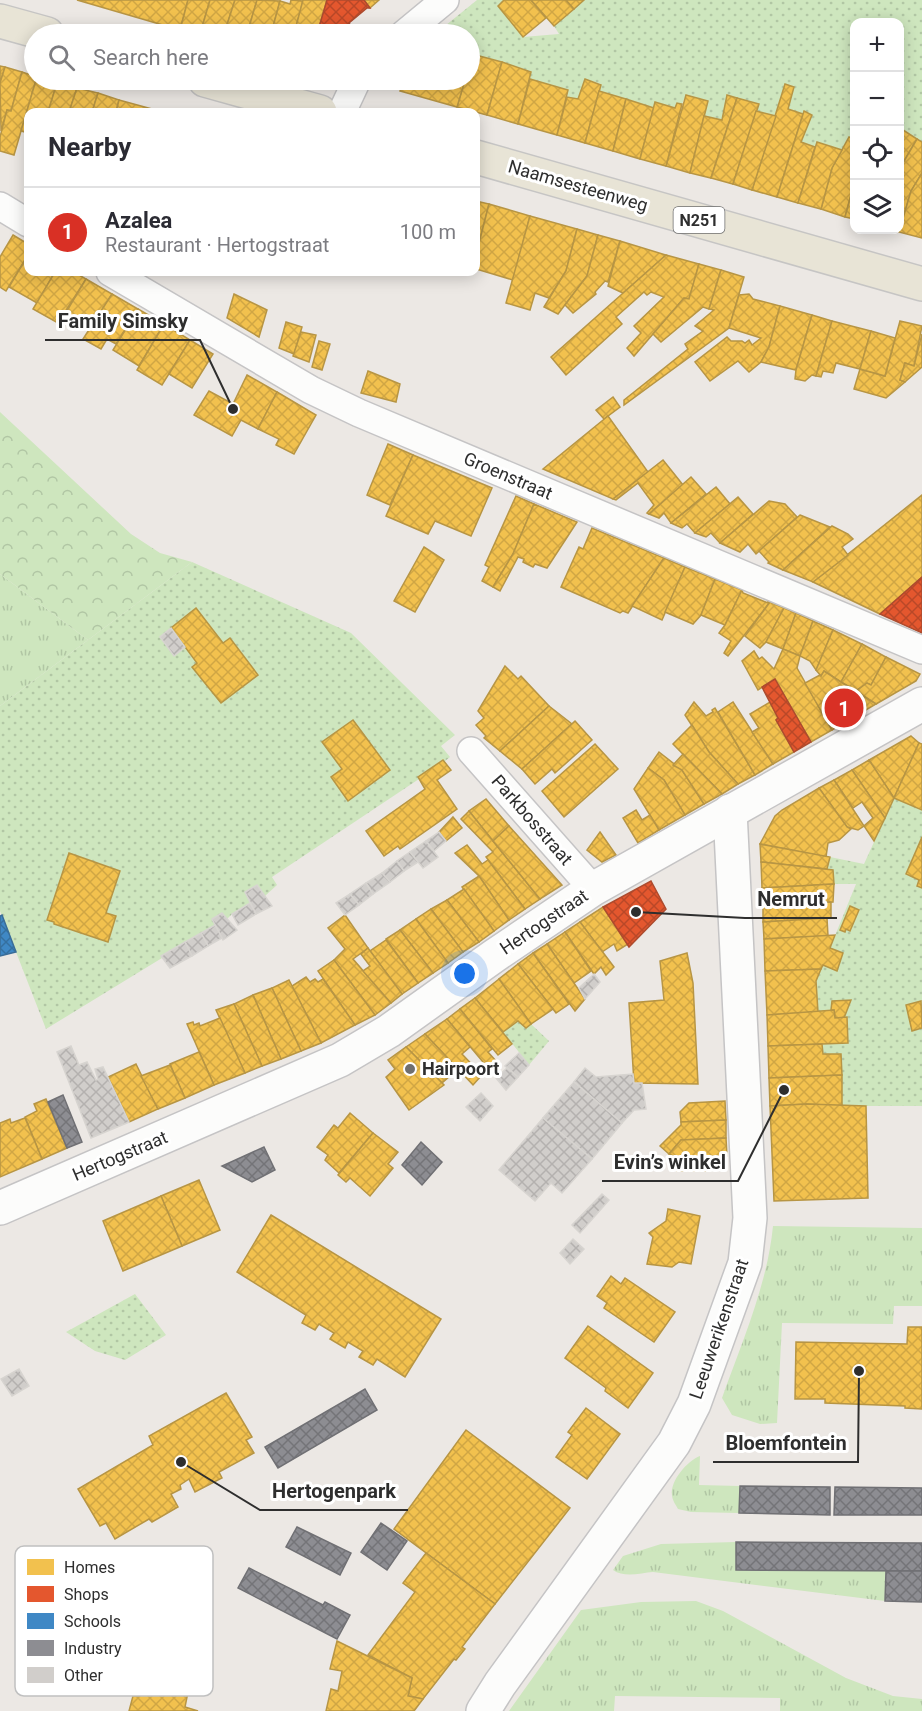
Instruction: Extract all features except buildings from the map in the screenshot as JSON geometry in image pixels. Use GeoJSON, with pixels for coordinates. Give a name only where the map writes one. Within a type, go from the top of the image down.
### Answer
{"type":"FeatureCollection","features":[{"type":"Feature","properties":{"kind":"main road"},"geometry":{"type":"LineString","coordinates":[[0,21],[24,28]]}},
{"type":"Feature","properties":{"kind":"main road"},"geometry":{"type":"LineString","coordinates":[[241,90],[306,108]]}},
{"type":"Feature","properties":{"kind":"main road","name":"Naamsesteenweg"},"geometry":{"type":"LineString","coordinates":[[480,158],[922,284]]}},
{"type":"Feature","properties":{"kind":"street"},"geometry":{"type":"LineString","coordinates":[[416,24],[445,0]]}},
{"type":"Feature","properties":{"kind":"street"},"geometry":{"type":"LineString","coordinates":[[344,108],[352,90]]}},
{"type":"Feature","properties":{"kind":"street"},"geometry":{"type":"LineString","coordinates":[[0,206],[24,221]]}},
{"type":"Feature","properties":{"kind":"street","name":"Groenstraat"},"geometry":{"type":"LineString","coordinates":[[117,276],[311,390],[359,413],[922,650]]}},
{"type":"Feature","properties":{"kind":"street","name":"Hertogstraat"},"geometry":{"type":"LineString","coordinates":[[0,1208],[340,1060],[389,1031],[593,889],[922,704]]}},
{"type":"Feature","properties":{"kind":"street","name":"Parkbosstraat"},"geometry":{"type":"LineString","coordinates":[[471,751],[593,889]]}},
{"type":"Feature","properties":{"kind":"street","name":"Leeuwerikenstraat"},"geometry":{"type":"LineString","coordinates":[[483,1711],[500,1684],[674,1443],[694,1404],[745,1263],[750,1218],[730,811]]}},
{"type":"Feature","properties":{"kind":"green space"},"geometry":{"type":"Polygon","coordinates":[[[477,0],[504,0],[498,6],[523,37],[559,34],[554,26],[584,0],[922,0],[922,142],[904,131],[904,18],[850,18],[850,137],[842,150],[817,142],[815,147],[801,142],[812,115],[804,111],[803,114],[788,109],[785,85],[776,116],[756,111],[758,104],[727,95],[722,120],[704,116],[708,102],[686,95],[682,104],[677,103],[675,108],[655,102],[654,108],[599,91],[601,84],[585,79],[578,99],[567,97],[568,90],[530,79],[531,72],[480,56],[480,24],[447,24],[477,0]]]}},
{"type":"Feature","properties":{"kind":"green space"},"geometry":{"type":"Polygon","coordinates":[[[0,412],[131,534],[160,553],[192,562],[88,640],[0,574],[0,412]]]}},
{"type":"Feature","properties":{"kind":"green space"},"geometry":{"type":"Polygon","coordinates":[[[192,562],[351,633],[455,735],[441,746],[450,757],[444,762],[442,760],[418,777],[419,779],[272,877],[277,885],[265,896],[257,885],[245,892],[250,903],[227,919],[222,913],[212,919],[215,925],[161,956],[162,958],[46,1029],[0,911],[0,706],[192,562]]]}},
{"type":"Feature","properties":{"kind":"green space"},"geometry":{"type":"Polygon","coordinates":[[[0,574],[88,640],[0,706],[0,574]]]}},
{"type":"Feature","properties":{"kind":"green space"},"geometry":{"type":"Polygon","coordinates":[[[894,798],[922,810],[922,837],[906,874],[919,880],[917,886],[922,888],[922,1106],[842,1106],[841,1055],[823,1054],[822,1044],[848,1042],[847,1018],[844,1018],[851,1001],[832,1001],[831,1010],[818,1012],[816,981],[823,965],[837,970],[843,953],[830,948],[856,884],[834,884],[833,870],[827,869],[830,857],[864,864],[894,798]]]}},
{"type":"Feature","properties":{"kind":"green space"},"geometry":{"type":"Polygon","coordinates":[[[518,1021],[526,1028],[531,1024],[549,1041],[529,1065],[503,1032],[518,1021]]]}},
{"type":"Feature","properties":{"kind":"green space"},"geometry":{"type":"Polygon","coordinates":[[[773,1226],[922,1228],[922,1306],[894,1306],[893,1324],[782,1323],[777,1423],[760,1424],[732,1415],[722,1398],[760,1292],[773,1226]]]}},
{"type":"Feature","properties":{"kind":"green space"},"geometry":{"type":"Polygon","coordinates":[[[135,1294],[166,1335],[125,1360],[95,1351],[66,1332],[135,1294]]]}},
{"type":"Feature","properties":{"kind":"green space"},"geometry":{"type":"Polygon","coordinates":[[[700,1456],[699,1485],[740,1486],[739,1513],[691,1512],[678,1509],[672,1497],[674,1484],[685,1467],[700,1456]]]}},
{"type":"Feature","properties":{"kind":"green space"},"geometry":{"type":"Polygon","coordinates":[[[736,1542],[736,1570],[886,1571],[885,1601],[653,1572],[627,1574],[613,1570],[623,1556],[661,1544],[736,1542]]]}},
{"type":"Feature","properties":{"kind":"green space"},"geometry":{"type":"Polygon","coordinates":[[[696,1601],[723,1611],[846,1678],[893,1696],[922,1699],[922,1711],[780,1711],[780,1698],[615,1696],[614,1711],[509,1711],[581,1610],[641,1602],[696,1601]]]}},
{"type":"Feature","properties":{"kind":"place","name":"Family Simsky"},"geometry":{"type":"Point","coordinates":[233,409]}},
{"type":"Feature","properties":{"kind":"place","name":"Azalea"},"geometry":{"type":"Point","coordinates":[844,708]}},
{"type":"Feature","properties":{"kind":"place","name":"Nemrut"},"geometry":{"type":"Point","coordinates":[636,912]}},
{"type":"Feature","properties":{"kind":"place","name":"Hairpoort"},"geometry":{"type":"Point","coordinates":[410,1069]}},
{"type":"Feature","properties":{"kind":"place","name":"Evin’s winkel"},"geometry":{"type":"Point","coordinates":[784,1090]}},
{"type":"Feature","properties":{"kind":"place","name":"Bloemfontein"},"geometry":{"type":"Point","coordinates":[859,1371]}},
{"type":"Feature","properties":{"kind":"place","name":"Hertogenpark"},"geometry":{"type":"Point","coordinates":[181,1462]}}]}
